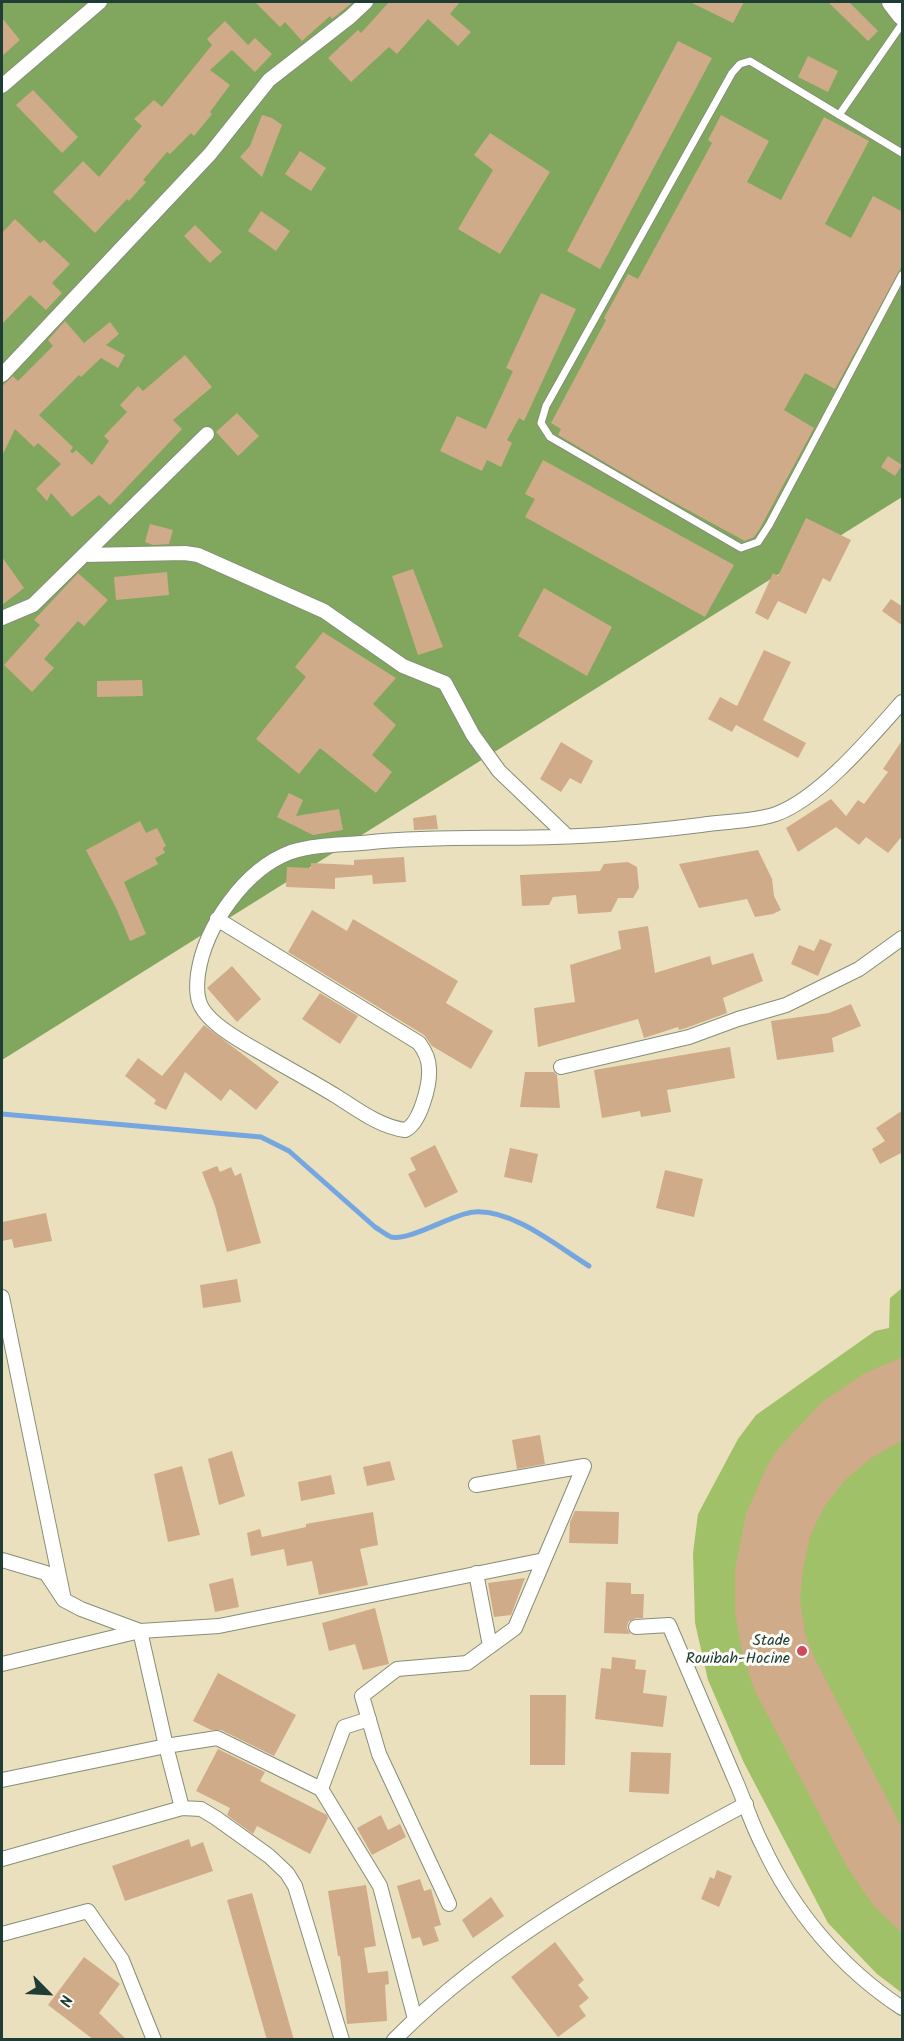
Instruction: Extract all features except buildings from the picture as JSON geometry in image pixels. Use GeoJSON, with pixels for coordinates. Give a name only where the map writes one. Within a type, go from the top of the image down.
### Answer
{"type":"FeatureCollection","features":[{"type":"Feature","properties":{"kind":"main road"},"geometry":{"type":"LineString","coordinates":[[892,2],[903,15]]}},
{"type":"Feature","properties":{"kind":"street"},"geometry":{"type":"LineString","coordinates":[[2,86],[100,2]]}},
{"type":"Feature","properties":{"kind":"street"},"geometry":{"type":"LineString","coordinates":[[2,375],[210,154],[269,80],[366,2]]}},
{"type":"Feature","properties":{"kind":"street"},"geometry":{"type":"LineString","coordinates":[[2,618],[33,605],[207,434]]}},
{"type":"Feature","properties":{"kind":"street"},"geometry":{"type":"LineString","coordinates":[[84,555],[185,553],[198,555],[324,611],[403,666],[445,683],[465,721],[499,771],[567,836]]}},
{"type":"Feature","properties":{"kind":"street"},"geometry":{"type":"LineString","coordinates":[[218,919],[418,1043],[428,1060],[429,1079],[420,1110],[410,1128],[399,1129],[375,1120],[250,1047],[215,1023],[199,1002],[197,987],[202,953],[218,919],[227,904],[256,875],[273,861],[292,852],[310,848],[409,839],[567,836],[685,827],[774,814],[791,808],[815,791],[867,742],[903,702]]}},
{"type":"Feature","properties":{"kind":"street"},"geometry":{"type":"LineString","coordinates":[[561,1067],[689,1036],[786,1005],[859,969],[903,938]]}},
{"type":"Feature","properties":{"kind":"street"},"geometry":{"type":"LineString","coordinates":[[2,1297],[64,1600]]}},
{"type":"Feature","properties":{"kind":"street"},"geometry":{"type":"LineString","coordinates":[[449,1904],[379,1754],[362,1696],[397,1669],[467,1663],[515,1628],[584,1466],[476,1485]]}},
{"type":"Feature","properties":{"kind":"street"},"geometry":{"type":"LineString","coordinates":[[2,1560],[46,1573],[64,1600],[81,1610],[140,1631]]}},
{"type":"Feature","properties":{"kind":"street"},"geometry":{"type":"LineString","coordinates":[[2,1664],[140,1631],[219,1626],[544,1560]]}},
{"type":"Feature","properties":{"kind":"street"},"geometry":{"type":"LineString","coordinates":[[476,1573],[490,1646]]}},
{"type":"Feature","properties":{"kind":"street"},"geometry":{"type":"LineString","coordinates":[[636,1628],[669,1625],[760,1842],[774,1869],[801,1912],[826,1943],[854,1972],[903,2008]]}},
{"type":"Feature","properties":{"kind":"street"},"geometry":{"type":"LineString","coordinates":[[140,1631],[182,1808]]}},
{"type":"Feature","properties":{"kind":"street"},"geometry":{"type":"LineString","coordinates":[[321,1789],[344,1727],[369,1719]]}},
{"type":"Feature","properties":{"kind":"street"},"geometry":{"type":"LineString","coordinates":[[2,1780],[166,1746],[217,1738],[321,1789],[380,1886],[415,2019]]}},
{"type":"Feature","properties":{"kind":"street"},"geometry":{"type":"LineString","coordinates":[[394,2040],[415,2019],[482,1965],[544,1920],[631,1865],[746,1804]]}},
{"type":"Feature","properties":{"kind":"street"},"geometry":{"type":"LineString","coordinates":[[2,1859],[182,1808],[201,1809],[269,1856],[287,1873],[298,1896],[342,2040]]}},
{"type":"Feature","properties":{"kind":"street"},"geometry":{"type":"LineString","coordinates":[[2,1934],[88,1911],[123,1960],[154,2040]]}},
{"type":"Feature","properties":{"kind":"lane"},"geometry":{"type":"LineString","coordinates":[[839,115],[903,24]]}},
{"type":"Feature","properties":{"kind":"lane"},"geometry":{"type":"LineString","coordinates":[[903,153],[750,61],[740,64],[732,73],[546,406],[541,423],[550,437],[741,548],[758,542],[775,515],[903,275]]}},
{"type":"Feature","properties":{"kind":"green space"},"geometry":{"type":"Polygon","coordinates":[[[2,2],[902,2],[902,497],[2,1060],[2,2]]]}},
{"type":"Feature","properties":{"kind":"green space","name":"Stade Rouibah-Hocine"},"geometry":{"type":"Polygon","coordinates":[[[902,1288],[902,1993],[877,1974],[828,1923],[744,1763],[708,1680],[695,1623],[693,1553],[698,1514],[738,1439],[756,1415],[875,1331],[889,1328],[890,1298],[902,1288]]]}},
{"type":"Feature","properties":{"kind":"waterway"},"geometry":{"type":"LineString","coordinates":[[2,1114],[261,1137],[289,1151],[375,1227],[391,1237],[410,1235],[474,1212],[489,1213],[504,1216],[519,1223],[589,1266]]}},
{"type":"Feature","properties":{"kind":"place","name":"Stade Rouibah-Hocine"},"geometry":{"type":"Point","coordinates":[802,1651]}}]}
